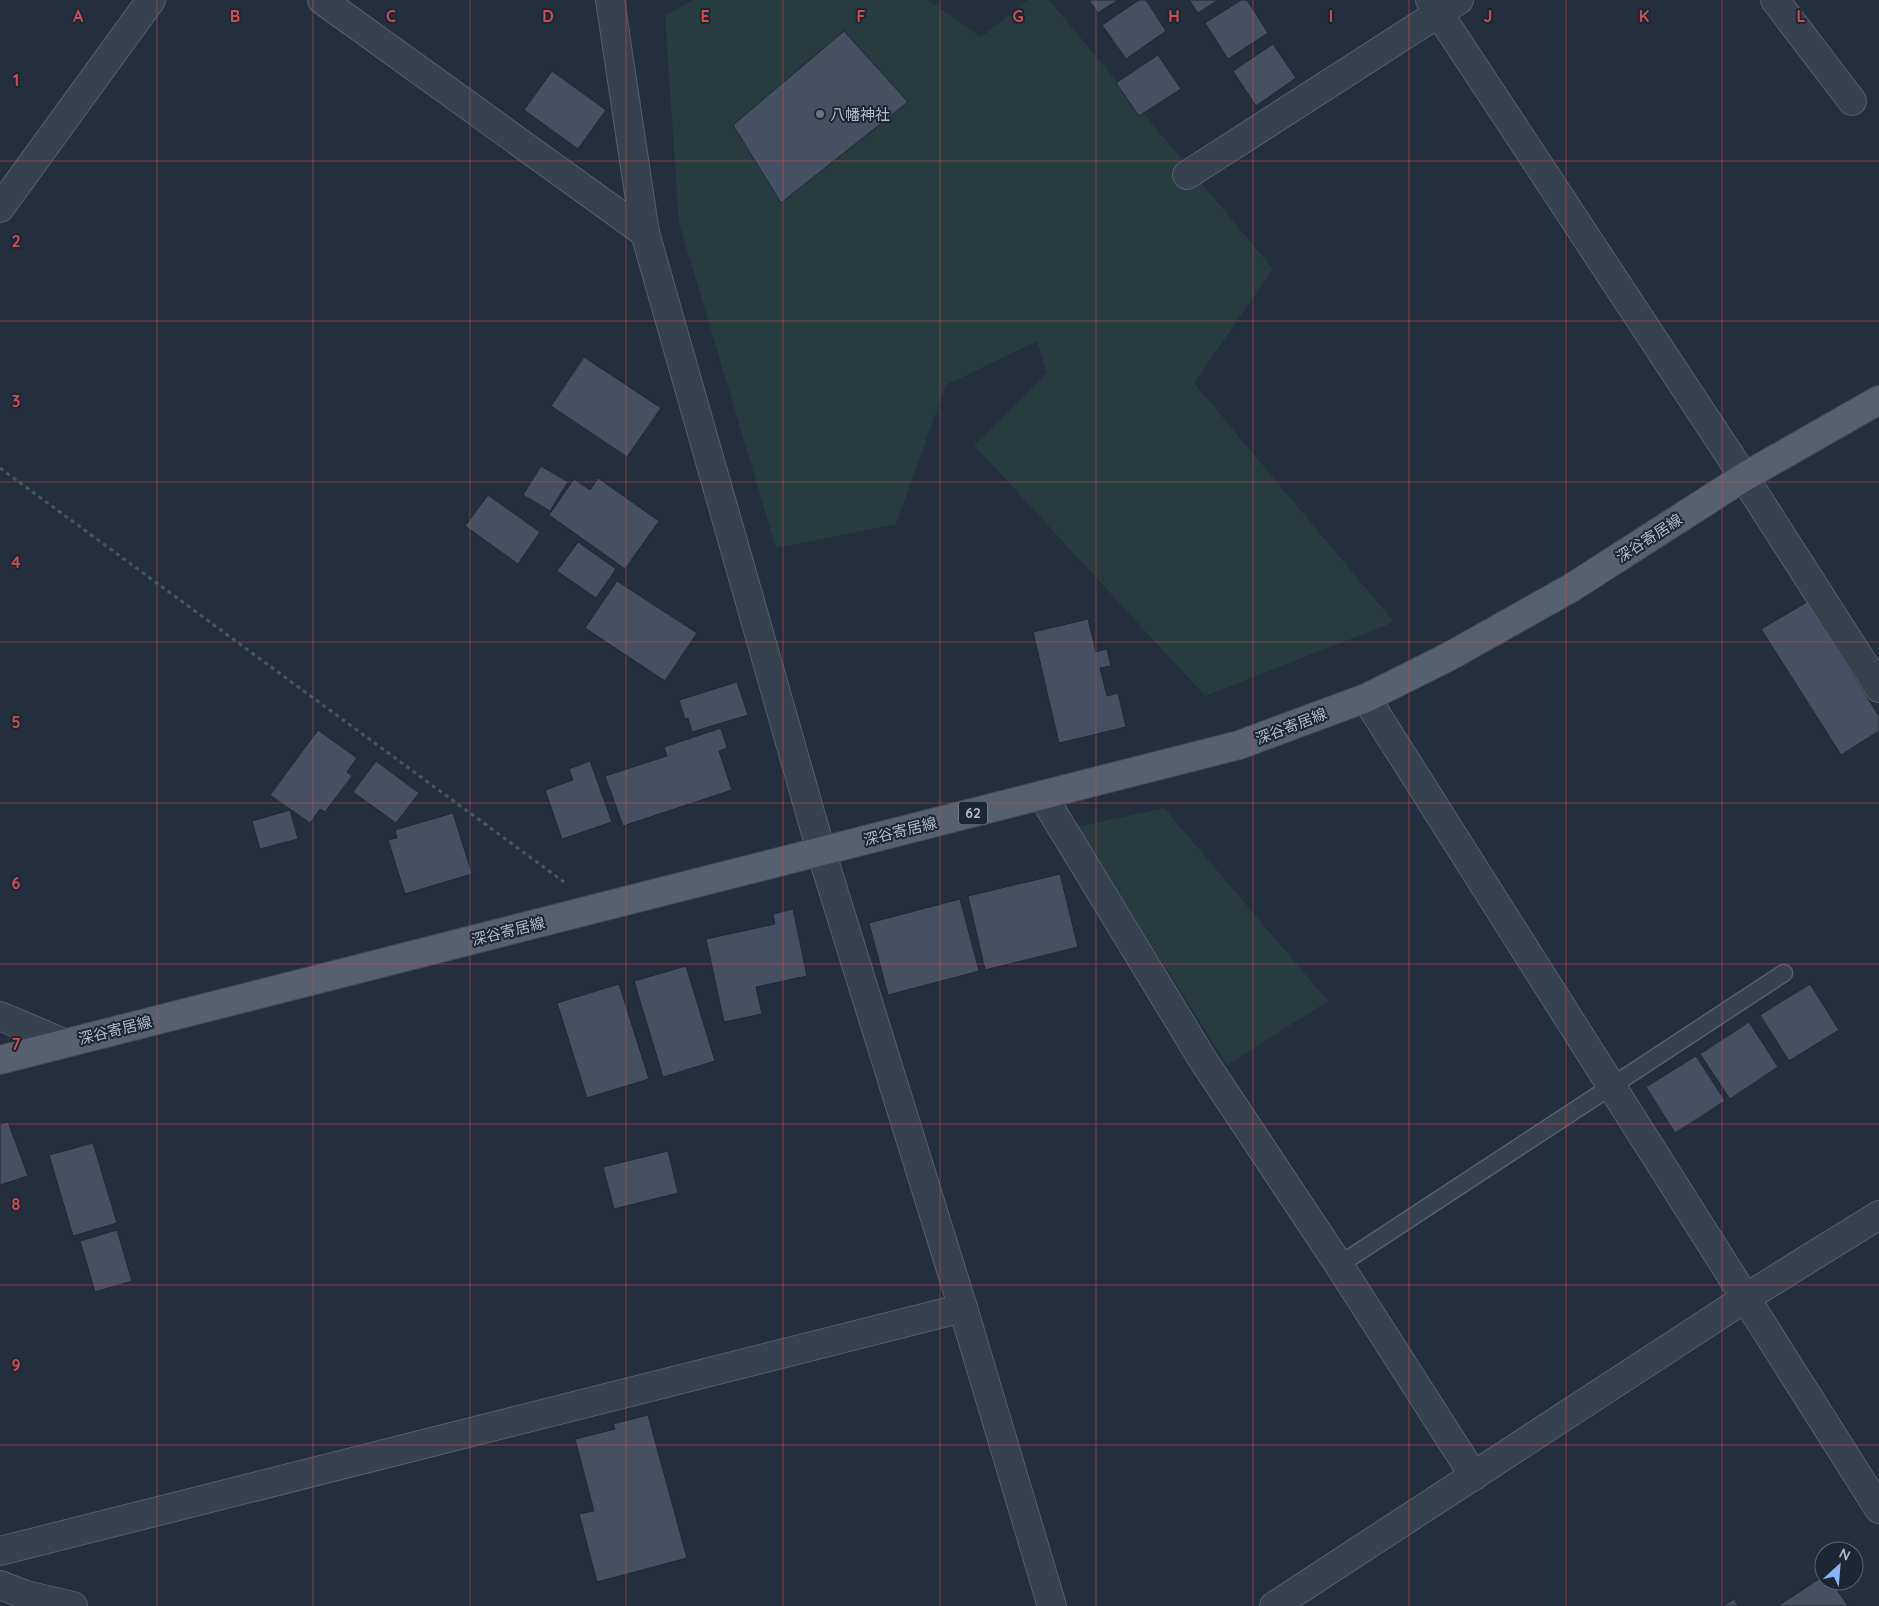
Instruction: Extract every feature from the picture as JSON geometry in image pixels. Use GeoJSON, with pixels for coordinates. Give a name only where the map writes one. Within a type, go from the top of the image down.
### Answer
{"type":"FeatureCollection","features":[{"type":"Feature","properties":{"kind":"main road","name":"深谷寄居線"},"geometry":{"type":"LineString","coordinates":[[0,1060],[1239,745],[1366,698],[1450,656],[1571,588],[1744,477],[1879,400]]}},
{"type":"Feature","properties":{"kind":"street"},"geometry":{"type":"LineString","coordinates":[[0,208],[151,0]]}},
{"type":"Feature","properties":{"kind":"street"},"geometry":{"type":"LineString","coordinates":[[322,0],[645,233]]}},
{"type":"Feature","properties":{"kind":"street"},"geometry":{"type":"LineString","coordinates":[[610,0],[645,233],[821,851],[963,1308],[1052,1606]]}},
{"type":"Feature","properties":{"kind":"street"},"geometry":{"type":"LineString","coordinates":[[1774,0],[1852,101]]}},
{"type":"Feature","properties":{"kind":"street"},"geometry":{"type":"LineString","coordinates":[[1188,176],[1442,4],[1879,688]]}},
{"type":"Feature","properties":{"kind":"street"},"geometry":{"type":"LineString","coordinates":[[1366,698],[1879,1509]]}},
{"type":"Feature","properties":{"kind":"street"},"geometry":{"type":"LineString","coordinates":[[1042,795],[1203,1060],[1339,1265],[1474,1476]]}},
{"type":"Feature","properties":{"kind":"street"},"geometry":{"type":"LineString","coordinates":[[0,1016],[64,1043]]}},
{"type":"Feature","properties":{"kind":"street"},"geometry":{"type":"LineString","coordinates":[[1274,1606],[1747,1298],[1879,1215]]}},
{"type":"Feature","properties":{"kind":"street"},"geometry":{"type":"LineString","coordinates":[[0,1551],[963,1308]]}},
{"type":"Feature","properties":{"kind":"street"},"geometry":{"type":"LineString","coordinates":[[0,1585],[26,1595],[73,1606]]}},
{"type":"Feature","properties":{"kind":"lane"},"geometry":{"type":"LineString","coordinates":[[1339,1265],[1784,973]]}},
{"type":"Feature","properties":{"kind":"path"},"geometry":{"type":"LineString","coordinates":[[0,468],[599,908]]}},
{"type":"Feature","properties":{"kind":"green space"},"geometry":{"type":"Polygon","coordinates":[[[693,0],[928,0],[981,37],[1028,0],[1049,0],[1273,269],[1194,383],[1394,622],[1205,696],[974,445],[1047,373],[1037,341],[946,385],[896,524],[776,548],[679,223],[665,16],[693,0]]]}},
{"type":"Feature","properties":{"kind":"green space"},"geometry":{"type":"Polygon","coordinates":[[[1164,808],[1328,1001],[1227,1065],[1077,827],[1164,808]]]}},
{"type":"Feature","properties":{"kind":"building"},"geometry":{"type":"Polygon","coordinates":[[[1089,0],[1118,0],[1098,13],[1089,0]]]}},
{"type":"Feature","properties":{"kind":"building"},"geometry":{"type":"Polygon","coordinates":[[[1139,0],[1146,0],[1166,31],[1126,59],[1102,25],[1139,0]]]}},
{"type":"Feature","properties":{"kind":"building"},"geometry":{"type":"Polygon","coordinates":[[[1189,0],[1218,0],[1198,13],[1189,0]]]}},
{"type":"Feature","properties":{"kind":"building"},"geometry":{"type":"Polygon","coordinates":[[[1241,0],[1247,0],[1268,33],[1228,59],[1205,23],[1241,0]]]}},
{"type":"Feature","properties":{"kind":"building","name":"八幡神社"},"geometry":{"type":"Polygon","coordinates":[[[844,31],[908,102],[781,203],[733,125],[844,31]]]}},
{"type":"Feature","properties":{"kind":"building"},"geometry":{"type":"Polygon","coordinates":[[[1273,44],[1296,78],[1256,106],[1233,71],[1273,44]]]}},
{"type":"Feature","properties":{"kind":"building"},"geometry":{"type":"Polygon","coordinates":[[[1158,55],[1181,89],[1139,116],[1116,83],[1158,55]]]}},
{"type":"Feature","properties":{"kind":"building"},"geometry":{"type":"Polygon","coordinates":[[[552,71],[606,110],[578,149],[524,110],[552,71]]]}},
{"type":"Feature","properties":{"kind":"building"},"geometry":{"type":"Polygon","coordinates":[[[584,357],[661,408],[627,457],[551,406],[584,357]]]}},
{"type":"Feature","properties":{"kind":"building"},"geometry":{"type":"Polygon","coordinates":[[[541,466],[568,482],[550,511],[523,495],[541,466]]]}},
{"type":"Feature","properties":{"kind":"building"},"geometry":{"type":"Polygon","coordinates":[[[598,478],[659,521],[625,569],[549,515],[574,479],[590,490],[598,478]]]}},
{"type":"Feature","properties":{"kind":"building"},"geometry":{"type":"Polygon","coordinates":[[[488,495],[540,532],[518,564],[465,526],[488,495]]]}},
{"type":"Feature","properties":{"kind":"building"},"geometry":{"type":"Polygon","coordinates":[[[578,542],[616,569],[596,598],[557,571],[578,542]]]}},
{"type":"Feature","properties":{"kind":"building"},"geometry":{"type":"Polygon","coordinates":[[[617,581],[697,633],[665,681],[585,628],[617,581]]]}},
{"type":"Feature","properties":{"kind":"building"},"geometry":{"type":"Polygon","coordinates":[[[1807,602],[1879,716],[1879,731],[1841,755],[1761,629],[1807,602]]]}},
{"type":"Feature","properties":{"kind":"building"},"geometry":{"type":"Polygon","coordinates":[[[1088,619],[1096,652],[1107,649],[1111,666],[1100,668],[1107,696],[1118,693],[1126,727],[1059,743],[1033,632],[1088,619]]]}},
{"type":"Feature","properties":{"kind":"building"},"geometry":{"type":"Polygon","coordinates":[[[737,682],[748,715],[692,732],[688,718],[685,719],[679,700],[737,682]]]}},
{"type":"Feature","properties":{"kind":"building"},"geometry":{"type":"Polygon","coordinates":[[[721,728],[727,748],[719,751],[732,790],[623,826],[605,776],[667,756],[664,747],[721,728]]]}},
{"type":"Feature","properties":{"kind":"building"},"geometry":{"type":"Polygon","coordinates":[[[318,730],[357,758],[347,772],[352,776],[325,812],[320,809],[310,823],[270,795],[318,730]]]}},
{"type":"Feature","properties":{"kind":"building"},"geometry":{"type":"Polygon","coordinates":[[[376,761],[419,793],[396,823],[353,792],[376,761]]]}},
{"type":"Feature","properties":{"kind":"building"},"geometry":{"type":"Polygon","coordinates":[[[590,761],[612,822],[562,839],[545,790],[573,780],[569,769],[590,761]]]}},
{"type":"Feature","properties":{"kind":"building"},"geometry":{"type":"Polygon","coordinates":[[[290,810],[298,839],[260,849],[252,821],[290,810]]]}},
{"type":"Feature","properties":{"kind":"building"},"geometry":{"type":"Polygon","coordinates":[[[453,813],[472,874],[405,894],[388,840],[397,838],[395,830],[453,813]]]}},
{"type":"Feature","properties":{"kind":"building"},"geometry":{"type":"Polygon","coordinates":[[[1060,874],[1078,947],[985,970],[968,896],[1060,874]]]}},
{"type":"Feature","properties":{"kind":"building"},"geometry":{"type":"Polygon","coordinates":[[[960,899],[979,971],[888,995],[869,923],[960,899]]]}},
{"type":"Feature","properties":{"kind":"building"},"geometry":{"type":"Polygon","coordinates":[[[793,909],[807,976],[756,987],[762,1014],[724,1022],[706,939],[775,924],[773,914],[793,909]]]}},
{"type":"Feature","properties":{"kind":"building"},"geometry":{"type":"Polygon","coordinates":[[[686,966],[715,1061],[663,1077],[634,981],[686,966]]]}},
{"type":"Feature","properties":{"kind":"building"},"geometry":{"type":"Polygon","coordinates":[[[619,984],[649,1079],[587,1098],[557,1003],[619,984]]]}},
{"type":"Feature","properties":{"kind":"building"},"geometry":{"type":"Polygon","coordinates":[[[1810,984],[1839,1030],[1789,1061],[1760,1015],[1810,984]]]}},
{"type":"Feature","properties":{"kind":"building"},"geometry":{"type":"Polygon","coordinates":[[[1749,1022],[1778,1067],[1730,1099],[1700,1054],[1749,1022]]]}},
{"type":"Feature","properties":{"kind":"building"},"geometry":{"type":"Polygon","coordinates":[[[1696,1056],[1725,1101],[1675,1133],[1646,1087],[1696,1056]]]}},
{"type":"Feature","properties":{"kind":"building"},"geometry":{"type":"Polygon","coordinates":[[[8,1122],[28,1176],[0,1185],[0,1125],[8,1122]]]}},
{"type":"Feature","properties":{"kind":"building"},"geometry":{"type":"Polygon","coordinates":[[[93,1143],[117,1223],[73,1236],[49,1155],[93,1143]]]}},
{"type":"Feature","properties":{"kind":"building"},"geometry":{"type":"Polygon","coordinates":[[[668,1151],[678,1193],[614,1209],[603,1167],[668,1151]]]}},
{"type":"Feature","properties":{"kind":"building"},"geometry":{"type":"Polygon","coordinates":[[[117,1230],[132,1281],[95,1292],[80,1241],[117,1230]]]}},
{"type":"Feature","properties":{"kind":"building"},"geometry":{"type":"Polygon","coordinates":[[[648,1415],[687,1558],[597,1582],[579,1514],[594,1511],[575,1439],[615,1429],[613,1424],[648,1415]]]}},
{"type":"Feature","properties":{"kind":"building"},"geometry":{"type":"Polygon","coordinates":[[[1814,1582],[1814,1591],[1838,1591],[1848,1606],[1778,1606],[1814,1582]]]}},
{"type":"Feature","properties":{"kind":"building"},"geometry":{"type":"Polygon","coordinates":[[[1734,1599],[1738,1606],[1723,1606],[1734,1599]]]}},
{"type":"Feature","properties":{"kind":"place","name":"八幡神社"},"geometry":{"type":"Point","coordinates":[820,114]}}]}
